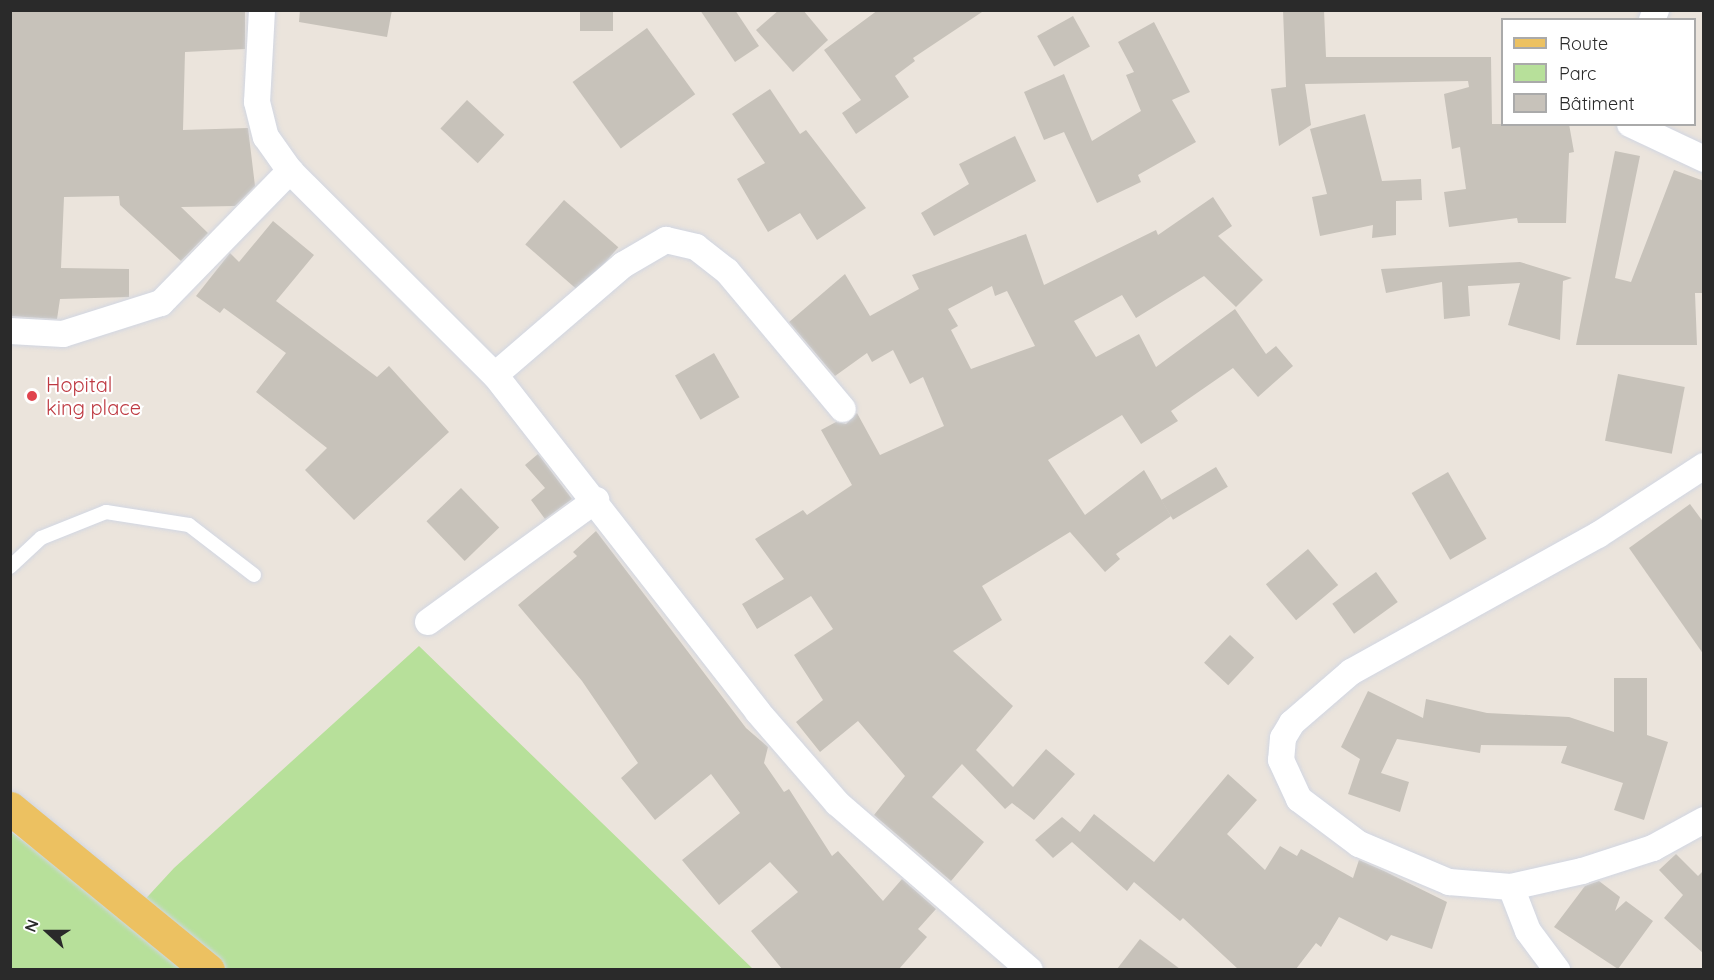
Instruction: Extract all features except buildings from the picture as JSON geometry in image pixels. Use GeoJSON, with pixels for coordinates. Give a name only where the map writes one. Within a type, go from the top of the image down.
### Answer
{"type":"FeatureCollection","features":[{"type":"Feature","properties":{"kind":"main road"},"geometry":{"type":"LineString","coordinates":[[10,808],[208,969]]}},
{"type":"Feature","properties":{"kind":"street"},"geometry":{"type":"LineString","coordinates":[[262,10],[257,102],[266,136],[290,171],[495,375],[819,784],[870,835],[1030,969]]}},
{"type":"Feature","properties":{"kind":"street"},"geometry":{"type":"LineString","coordinates":[[1634,126],[1704,159]]}},
{"type":"Feature","properties":{"kind":"street"},"geometry":{"type":"LineString","coordinates":[[10,331],[63,334],[161,303],[290,171]]}},
{"type":"Feature","properties":{"kind":"street"},"geometry":{"type":"LineString","coordinates":[[495,375],[623,265],[666,240],[696,247],[727,271],[843,409]]}},
{"type":"Feature","properties":{"kind":"street"},"geometry":{"type":"LineString","coordinates":[[1704,466],[1598,535],[1373,657],[1313,700],[1283,738],[1286,779],[1299,799],[1359,844],[1449,882],[1511,887],[1653,848],[1704,819]]}},
{"type":"Feature","properties":{"kind":"street"},"geometry":{"type":"LineString","coordinates":[[428,622],[596,500]]}},
{"type":"Feature","properties":{"kind":"street"},"geometry":{"type":"LineString","coordinates":[[1511,887],[1528,931],[1557,969]]}},
{"type":"Feature","properties":{"kind":"lane"},"geometry":{"type":"LineString","coordinates":[[10,567],[41,538],[106,512],[189,525],[254,575]]}},
{"type":"Feature","properties":{"kind":"green space"},"geometry":{"type":"Polygon","coordinates":[[[419,646],[753,969],[11,969],[10,831],[127,919],[174,868],[419,646]]]}},
{"type":"Feature","properties":{"kind":"place","name":"Hopital king place"},"geometry":{"type":"Point","coordinates":[32,396]}}]}
